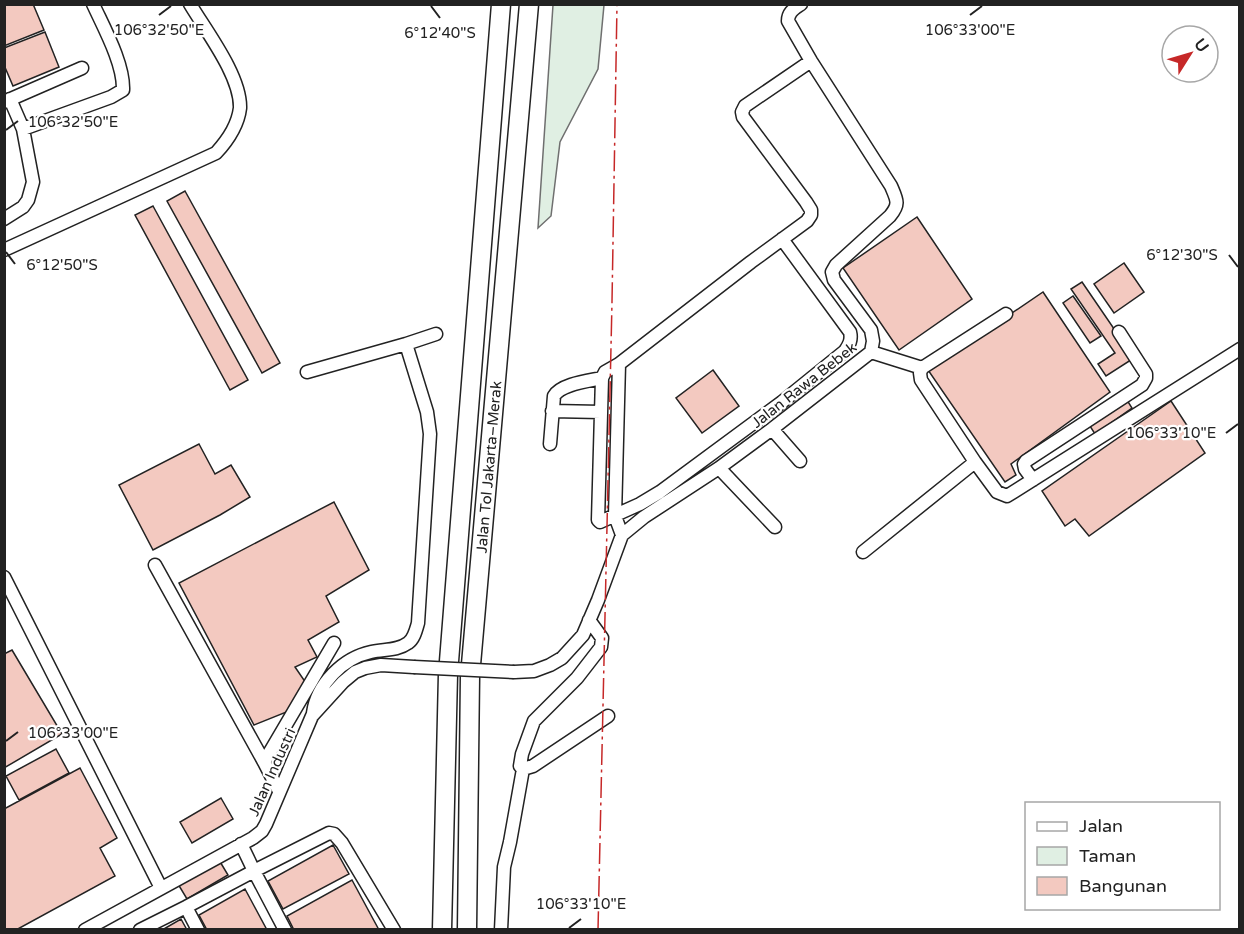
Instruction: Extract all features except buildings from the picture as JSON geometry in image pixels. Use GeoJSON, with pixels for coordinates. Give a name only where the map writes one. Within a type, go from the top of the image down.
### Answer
{"type":"FeatureCollection","features":[{"type":"Feature","properties":{"kind":"highway","name":"Jalan Tol Jakarta–Merak"},"geometry":{"type":"LineString","coordinates":[[442,930],[448,674],[501,4]]}},
{"type":"Feature","properties":{"kind":"highway","name":"Jalan Tol Jakarta–Merak"},"geometry":{"type":"LineString","coordinates":[[467,930],[470,676],[530,4]]}},
{"type":"Feature","properties":{"kind":"street"},"geometry":{"type":"LineString","coordinates":[[23,129],[111,97],[123,90],[120,68],[93,4]]}},
{"type":"Feature","properties":{"kind":"street"},"geometry":{"type":"LineString","coordinates":[[4,250],[216,153],[227,141],[240,110],[239,95],[226,63],[190,4]]}},
{"type":"Feature","properties":{"kind":"street","name":"Jalan Rawa Bebek"},"geometry":{"type":"LineString","coordinates":[[622,535],[644,517],[719,468],[871,352],[873,341],[871,330],[834,280],[832,272],[836,265],[890,216],[897,208],[897,198],[788,21],[790,12],[801,4]]}},
{"type":"Feature","properties":{"kind":"street"},"geometry":{"type":"LineString","coordinates":[[782,239],[850,332],[852,337],[849,345],[845,351],[782,402],[693,469],[640,504],[600,522],[598,520],[602,378],[605,372],[619,364],[811,216],[812,213],[806,202],[743,117],[742,112],[745,106],[811,61]]}},
{"type":"Feature","properties":{"kind":"street"},"geometry":{"type":"LineString","coordinates":[[4,219],[23,207],[31,192],[33,182],[23,129],[7,100],[82,68]]}},
{"type":"Feature","properties":{"kind":"street"},"geometry":{"type":"LineString","coordinates":[[1006,314],[922,368],[920,373],[921,380],[975,462],[997,492],[1007,496],[1239,349]]}},
{"type":"Feature","properties":{"kind":"street"},"geometry":{"type":"LineString","coordinates":[[1033,480],[1025,469],[1026,461],[1145,381],[1146,374],[1119,332]]}},
{"type":"Feature","properties":{"kind":"street"},"geometry":{"type":"LineString","coordinates":[[307,372],[436,334]]}},
{"type":"Feature","properties":{"kind":"street"},"geometry":{"type":"LineString","coordinates":[[312,717],[314,704],[322,688],[346,663],[359,655],[401,647],[410,642],[416,632],[430,434],[427,412],[406,344]]}},
{"type":"Feature","properties":{"kind":"street"},"geometry":{"type":"LineString","coordinates":[[871,352],[922,368]]}},
{"type":"Feature","properties":{"kind":"street"},"geometry":{"type":"LineString","coordinates":[[501,930],[504,867],[523,769],[520,766],[522,754],[534,721],[577,678],[601,647],[602,638],[589,620],[622,535],[615,516],[619,364]]}},
{"type":"Feature","properties":{"kind":"street"},"geometry":{"type":"LineString","coordinates":[[550,444],[552,411],[557,391],[602,378]]}},
{"type":"Feature","properties":{"kind":"street"},"geometry":{"type":"LineString","coordinates":[[552,411],[601,412]]}},
{"type":"Feature","properties":{"kind":"street"},"geometry":{"type":"LineString","coordinates":[[772,429],[800,461]]}},
{"type":"Feature","properties":{"kind":"street"},"geometry":{"type":"LineString","coordinates":[[863,552],[975,462]]}},
{"type":"Feature","properties":{"kind":"street"},"geometry":{"type":"LineString","coordinates":[[719,468],[775,527]]}},
{"type":"Feature","properties":{"kind":"street"},"geometry":{"type":"LineString","coordinates":[[155,566],[279,791]]}},
{"type":"Feature","properties":{"kind":"street"},"geometry":{"type":"LineString","coordinates":[[4,577],[161,888]]}},
{"type":"Feature","properties":{"kind":"street","name":"Jalan Industri"},"geometry":{"type":"LineString","coordinates":[[85,930],[262,831],[312,717],[355,672],[381,665],[534,671],[562,658],[583,635],[589,620]]}},
{"type":"Feature","properties":{"kind":"street"},"geometry":{"type":"LineString","coordinates":[[264,762],[334,643]]}},
{"type":"Feature","properties":{"kind":"street"},"geometry":{"type":"LineString","coordinates":[[523,769],[533,766],[608,716]]}},
{"type":"Feature","properties":{"kind":"street"},"geometry":{"type":"LineString","coordinates":[[140,930],[328,833],[334,834],[342,843],[394,930]]}},
{"type":"Feature","properties":{"kind":"street"},"geometry":{"type":"LineString","coordinates":[[241,844],[285,930]]}},
{"type":"Feature","properties":{"kind":"street"},"geometry":{"type":"LineString","coordinates":[[186,907],[198,930]]}},
{"type":"Feature","properties":{"kind":"green space"},"geometry":{"type":"Polygon","coordinates":[[[553,5],[604,5],[598,69],[560,142],[551,216],[538,228],[553,5]]]}},
{"type":"Feature","properties":{"kind":"power"},"geometry":{"type":"LineString","coordinates":[[598,930],[617,4]]}}]}
